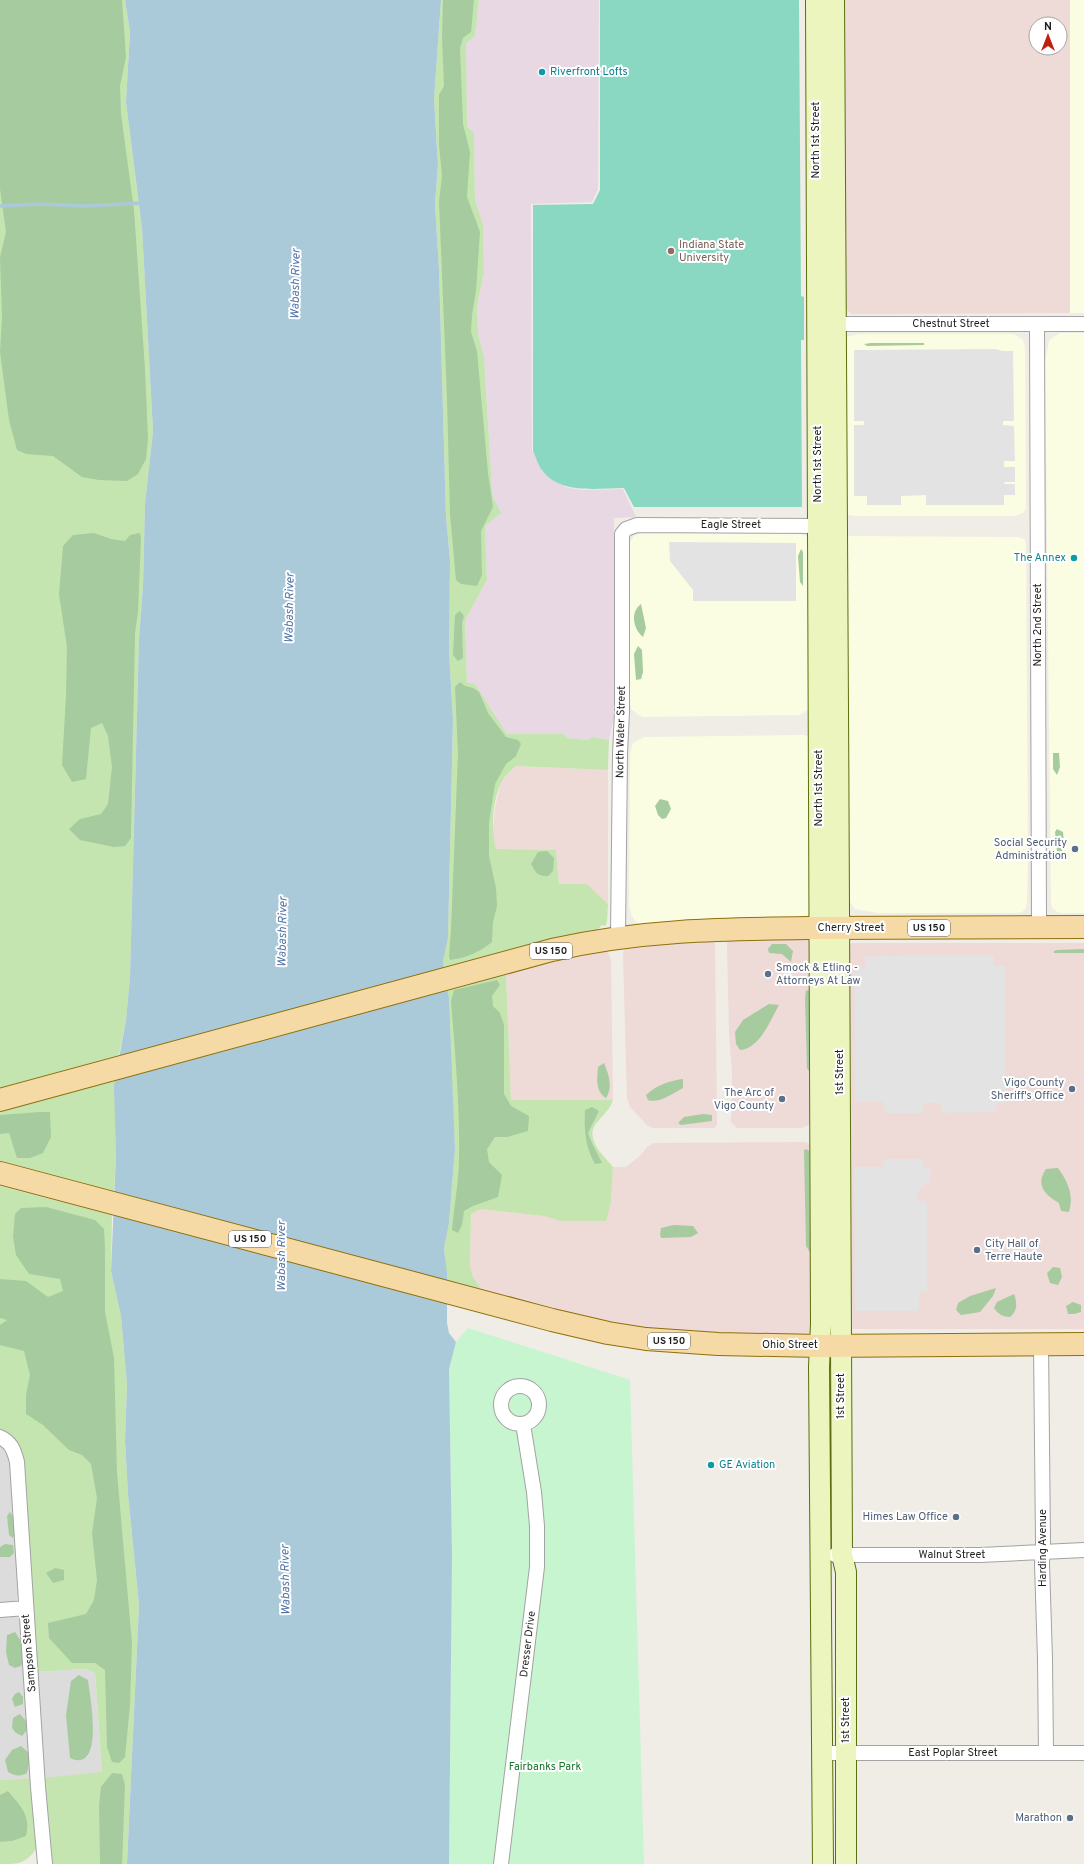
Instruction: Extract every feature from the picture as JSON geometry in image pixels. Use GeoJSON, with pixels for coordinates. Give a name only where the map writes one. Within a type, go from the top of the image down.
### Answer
{"type":"FeatureCollection","features":[{"type":"Feature","properties":{"kind":"main road","name":"North 1st Street"},"geometry":{"type":"LineString","coordinates":[[816,0],[818,324],[828,526],[829,928]]}},
{"type":"Feature","properties":{"kind":"main road","name":"North 1st Street"},"geometry":{"type":"LineString","coordinates":[[828,526],[837,324],[834,0]]}},
{"type":"Feature","properties":{"kind":"main road","name":"Cherry Street"},"geometry":{"type":"LineString","coordinates":[[618,938],[705,929],[1084,927]]}},
{"type":"Feature","properties":{"kind":"main road","name":"1st Street"},"geometry":{"type":"LineString","coordinates":[[829,928],[841,1345],[842,1555],[846,1572],[846,1864]]}},
{"type":"Feature","properties":{"kind":"main road","name":"1st Street"},"geometry":{"type":"LineString","coordinates":[[823,1864],[820,1555],[820,1346],[829,928]]}},
{"type":"Feature","properties":{"kind":"main road","name":"US 150"},"geometry":{"type":"LineString","coordinates":[[2,1100],[552,950],[618,938]]}},
{"type":"Feature","properties":{"kind":"main road","name":"Ohio Street"},"geometry":{"type":"LineString","coordinates":[[0,1173],[500,1306],[608,1333],[646,1339],[718,1344],[820,1346],[1084,1344]]}},
{"type":"Feature","properties":{"kind":"street","name":"Chestnut Street"},"geometry":{"type":"LineString","coordinates":[[818,324],[1084,324]]}},
{"type":"Feature","properties":{"kind":"street","name":"North 2nd Street"},"geometry":{"type":"LineString","coordinates":[[1037,324],[1039,927]]}},
{"type":"Feature","properties":{"kind":"street","name":"Eagle Street"},"geometry":{"type":"LineString","coordinates":[[626,529],[637,525],[828,526]]}},
{"type":"Feature","properties":{"kind":"street","name":"North Water Street"},"geometry":{"type":"LineString","coordinates":[[618,938],[620,754],[622,712],[621,540],[622,534],[626,529]]}},
{"type":"Feature","properties":{"kind":"street","name":"Harding Avenue"},"geometry":{"type":"LineString","coordinates":[[1041,1344],[1042,1552],[1046,1753]]}},
{"type":"Feature","properties":{"kind":"street","name":"Dresser Drive"},"geometry":{"type":"LineString","coordinates":[[501,1864],[537,1567],[537,1526],[534,1492],[523,1424]]}},
{"type":"Feature","properties":{"kind":"street","name":"Sampson Street"},"geometry":{"type":"LineString","coordinates":[[5,1441],[15,1452],[17,1462],[45,1864]]}},
{"type":"Feature","properties":{"kind":"street","name":"Walnut Street"},"geometry":{"type":"LineString","coordinates":[[820,1555],[980,1555],[1084,1550]]}},
{"type":"Feature","properties":{"kind":"street"},"geometry":{"type":"LineString","coordinates":[[0,1610],[26,1608]]}},
{"type":"Feature","properties":{"kind":"street","name":"East Poplar Street"},"geometry":{"type":"LineString","coordinates":[[823,1753],[1084,1753]]}},
{"type":"Feature","properties":{"kind":"shaded area"},"geometry":{"type":"Polygon","coordinates":[[[479,0],[599,0],[598,189],[592,202],[531,204],[532,451],[565,487],[582,490],[623,489],[636,517],[614,518],[615,712],[609,740],[592,737],[587,740],[567,738],[564,734],[507,734],[475,684],[467,684],[465,620],[487,580],[485,526],[500,512],[493,497],[492,489],[484,357],[478,334],[477,307],[484,272],[483,224],[475,200],[474,133],[467,126],[465,96],[466,43],[475,36],[479,0]]]}},
{"type":"Feature","properties":{"kind":"shaded area"},"geometry":{"type":"Polygon","coordinates":[[[839,0],[1070,0],[1070,313],[852,314],[845,309],[839,0]]]}},
{"type":"Feature","properties":{"kind":"shaded area"},"geometry":{"type":"Polygon","coordinates":[[[1070,0],[1084,0],[1084,313],[1070,313],[1070,0]]]}},
{"type":"Feature","properties":{"kind":"shaded area"},"geometry":{"type":"Polygon","coordinates":[[[1061,333],[1084,333],[1084,913],[1059,913],[1052,908],[1051,903],[1045,362],[1049,341],[1061,333]]]}},
{"type":"Feature","properties":{"kind":"shaded area"},"geometry":{"type":"Polygon","coordinates":[[[858,334],[1014,334],[1023,340],[1025,347],[1026,509],[1023,513],[1014,516],[847,515],[846,337],[858,334]]]}},
{"type":"Feature","properties":{"kind":"shaded area"},"geometry":{"type":"Polygon","coordinates":[[[996,349],[1002,351],[1013,351],[1014,421],[1003,421],[1003,425],[1014,426],[1015,461],[1004,461],[1004,467],[1015,467],[1015,482],[1005,482],[1004,484],[1015,484],[1015,495],[1004,495],[1004,505],[926,505],[926,495],[901,496],[901,505],[867,505],[867,496],[854,496],[854,425],[864,425],[864,421],[854,421],[854,350],[996,349]]]}},
{"type":"Feature","properties":{"kind":"shaded area"},"geometry":{"type":"Polygon","coordinates":[[[644,532],[799,533],[808,537],[810,708],[800,715],[642,717],[632,710],[630,704],[628,546],[634,536],[644,532]]]}},
{"type":"Feature","properties":{"kind":"shaded area"},"geometry":{"type":"Polygon","coordinates":[[[847,536],[1019,537],[1024,539],[1026,543],[1028,856],[1027,902],[1026,908],[1022,912],[878,913],[855,909],[848,899],[847,536]]]}},
{"type":"Feature","properties":{"kind":"shaded area"},"geometry":{"type":"Polygon","coordinates":[[[669,542],[796,543],[796,601],[693,601],[693,590],[670,561],[669,542]]]}},
{"type":"Feature","properties":{"kind":"shaded area"},"geometry":{"type":"Polygon","coordinates":[[[808,736],[812,742],[811,910],[806,917],[640,925],[635,921],[631,915],[629,904],[630,753],[633,743],[644,737],[808,736]]]}},
{"type":"Feature","properties":{"kind":"shaded area"},"geometry":{"type":"Polygon","coordinates":[[[516,766],[608,770],[608,904],[587,884],[559,884],[556,850],[496,849],[493,834],[495,808],[501,782],[516,766]]]}},
{"type":"Feature","properties":{"kind":"shaded area"},"geometry":{"type":"Polygon","coordinates":[[[811,937],[811,1124],[802,1128],[737,1128],[731,1122],[732,1073],[729,1034],[727,943],[729,939],[811,937]]]}},
{"type":"Feature","properties":{"kind":"shaded area"},"geometry":{"type":"Polygon","coordinates":[[[715,941],[717,1125],[714,1128],[653,1128],[648,1126],[630,1107],[627,1098],[623,953],[631,943],[715,941]]]}},
{"type":"Feature","properties":{"kind":"shaded area"},"geometry":{"type":"Polygon","coordinates":[[[1084,943],[1084,1329],[850,1329],[849,944],[1084,943]]]}},
{"type":"Feature","properties":{"kind":"shaded area"},"geometry":{"type":"Polygon","coordinates":[[[607,950],[611,960],[613,1100],[511,1100],[506,973],[551,959],[607,950]]]}},
{"type":"Feature","properties":{"kind":"shaded area"},"geometry":{"type":"Polygon","coordinates":[[[994,955],[994,966],[1005,966],[1006,1103],[996,1103],[996,1112],[941,1113],[941,1103],[923,1103],[923,1113],[885,1113],[884,1102],[855,1102],[854,969],[865,968],[865,956],[994,955]]]}},
{"type":"Feature","properties":{"kind":"shaded area"},"geometry":{"type":"Polygon","coordinates":[[[806,1142],[811,1146],[813,1335],[735,1338],[613,1325],[482,1290],[473,1277],[470,1266],[471,1214],[481,1209],[544,1216],[560,1221],[611,1202],[613,1167],[626,1167],[640,1156],[647,1147],[654,1143],[806,1142]]]}},
{"type":"Feature","properties":{"kind":"shaded area"},"geometry":{"type":"Polygon","coordinates":[[[884,1159],[923,1159],[923,1168],[930,1168],[930,1182],[922,1186],[917,1196],[917,1201],[927,1201],[927,1292],[919,1292],[919,1311],[855,1311],[854,1167],[884,1167],[884,1159]]]}},
{"type":"Feature","properties":{"kind":"shaded area"},"geometry":{"type":"Polygon","coordinates":[[[0,1445],[13,1463],[19,1593],[17,1600],[0,1606],[0,1445]]]}},
{"type":"Feature","properties":{"kind":"shaded area"},"geometry":{"type":"Polygon","coordinates":[[[0,1614],[19,1617],[22,1623],[33,1778],[0,1780],[0,1614]]]}},
{"type":"Feature","properties":{"kind":"shaded area"},"geometry":{"type":"Polygon","coordinates":[[[85,1669],[95,1673],[102,1773],[42,1778],[34,1672],[85,1669]]]}},
{"type":"Feature","properties":{"kind":"green space"},"geometry":{"type":"Polygon","coordinates":[[[0,0],[125,0],[130,32],[126,102],[142,228],[153,431],[145,504],[143,586],[139,639],[130,977],[126,1020],[119,1055],[0,1088],[0,0]]]}},
{"type":"Feature","properties":{"kind":"green space"},"geometry":{"type":"Polygon","coordinates":[[[0,0],[122,0],[126,57],[120,86],[121,114],[134,210],[145,369],[148,439],[146,459],[138,474],[127,481],[99,480],[82,477],[53,456],[26,454],[17,450],[9,420],[0,352],[2,317],[0,257],[6,232],[0,189],[0,0]]]}},
{"type":"Feature","properties":{"kind":"green space"},"geometry":{"type":"Polygon","coordinates":[[[441,0],[479,0],[475,36],[466,43],[467,126],[474,133],[475,200],[483,224],[484,272],[477,307],[478,334],[484,357],[493,497],[501,513],[485,526],[487,580],[465,620],[467,683],[475,684],[507,734],[564,734],[567,738],[587,740],[592,737],[609,740],[608,770],[516,766],[501,783],[493,816],[493,833],[496,849],[556,850],[559,884],[587,884],[608,904],[607,922],[605,926],[602,925],[593,931],[535,943],[444,967],[443,962],[448,938],[453,720],[449,651],[450,560],[446,517],[439,269],[435,204],[438,165],[434,99],[441,0]]]}},
{"type":"Feature","properties":{"kind":"green space"},"geometry":{"type":"Polygon","coordinates":[[[443,0],[474,0],[471,32],[463,38],[460,48],[463,124],[470,152],[467,197],[480,232],[476,291],[471,332],[477,351],[488,473],[493,507],[481,531],[482,575],[477,586],[461,584],[456,580],[450,514],[439,201],[442,176],[439,145],[439,95],[444,86],[442,38],[443,0]]]}},
{"type":"Feature","properties":{"kind":"green space","name":"Indiana State University"},"geometry":{"type":"Polygon","coordinates":[[[600,0],[799,0],[801,296],[804,297],[804,340],[801,340],[802,507],[634,507],[624,488],[591,489],[569,487],[559,483],[550,478],[542,470],[533,451],[533,205],[593,204],[600,190],[600,0]]]}},
{"type":"Feature","properties":{"kind":"green space"},"geometry":{"type":"Polygon","coordinates":[[[924,343],[924,345],[867,346],[864,344],[924,343]]]}},
{"type":"Feature","properties":{"kind":"green space"},"geometry":{"type":"Polygon","coordinates":[[[94,533],[111,539],[125,541],[130,535],[140,533],[141,539],[138,612],[135,634],[131,838],[125,846],[114,847],[80,840],[69,829],[80,819],[101,814],[108,804],[112,767],[108,736],[102,723],[91,728],[86,779],[72,782],[62,765],[67,647],[59,594],[63,546],[73,535],[94,533]]]}},
{"type":"Feature","properties":{"kind":"green space"},"geometry":{"type":"Polygon","coordinates":[[[801,549],[803,552],[803,586],[800,582],[798,556],[801,549]]]}},
{"type":"Feature","properties":{"kind":"green space"},"geometry":{"type":"Polygon","coordinates":[[[641,604],[646,628],[643,637],[637,630],[634,620],[635,611],[641,604]]]}},
{"type":"Feature","properties":{"kind":"green space"},"geometry":{"type":"Polygon","coordinates":[[[460,611],[464,616],[462,623],[463,658],[458,661],[453,655],[455,615],[460,611]]]}},
{"type":"Feature","properties":{"kind":"green space"},"geometry":{"type":"Polygon","coordinates":[[[638,646],[642,650],[643,672],[641,679],[636,680],[634,654],[638,646]]]}},
{"type":"Feature","properties":{"kind":"green space"},"geometry":{"type":"Polygon","coordinates":[[[460,682],[465,686],[473,688],[479,692],[488,713],[506,737],[518,740],[521,744],[516,756],[506,764],[495,784],[489,822],[489,856],[496,888],[497,906],[493,922],[492,942],[483,949],[472,954],[462,958],[450,960],[458,754],[455,687],[460,682]]]}},
{"type":"Feature","properties":{"kind":"green space"},"geometry":{"type":"Polygon","coordinates":[[[1053,753],[1059,753],[1060,767],[1057,775],[1053,769],[1053,753]]]}},
{"type":"Feature","properties":{"kind":"green space"},"geometry":{"type":"Polygon","coordinates":[[[660,799],[668,801],[671,809],[666,818],[662,819],[658,815],[655,806],[660,799]]]}},
{"type":"Feature","properties":{"kind":"green space"},"geometry":{"type":"Polygon","coordinates":[[[1057,829],[1063,832],[1064,843],[1062,852],[1057,852],[1055,832],[1057,829]]]}},
{"type":"Feature","properties":{"kind":"green space"},"geometry":{"type":"Polygon","coordinates":[[[547,851],[554,858],[553,871],[548,876],[539,875],[531,864],[538,852],[547,851]]]}},
{"type":"Feature","properties":{"kind":"green space"},"geometry":{"type":"Polygon","coordinates":[[[772,944],[786,944],[793,951],[791,962],[782,954],[769,953],[768,949],[772,944]]]}},
{"type":"Feature","properties":{"kind":"green space"},"geometry":{"type":"Polygon","coordinates":[[[1084,949],[1084,953],[1054,953],[1054,951],[1057,950],[1084,949]]]}},
{"type":"Feature","properties":{"kind":"green space"},"geometry":{"type":"Polygon","coordinates":[[[506,973],[511,1100],[613,1100],[609,1108],[594,1126],[592,1133],[593,1139],[599,1151],[613,1167],[611,1202],[606,1221],[560,1221],[544,1216],[481,1209],[471,1214],[470,1266],[473,1277],[482,1290],[447,1280],[444,1249],[449,1223],[455,1149],[447,990],[506,973]]]}},
{"type":"Feature","properties":{"kind":"green space"},"geometry":{"type":"Polygon","coordinates":[[[497,980],[500,985],[492,996],[493,1006],[500,1013],[504,1025],[504,1094],[511,1106],[529,1116],[528,1131],[507,1137],[495,1137],[487,1149],[489,1162],[502,1175],[498,1197],[464,1211],[462,1225],[458,1233],[452,1230],[459,1166],[459,1118],[451,1001],[454,990],[497,980]]]}},
{"type":"Feature","properties":{"kind":"green space"},"geometry":{"type":"Polygon","coordinates":[[[806,990],[809,991],[810,995],[809,1071],[807,1068],[806,990]]]}},
{"type":"Feature","properties":{"kind":"green space"},"geometry":{"type":"Polygon","coordinates":[[[769,1004],[779,1005],[764,1033],[753,1044],[740,1050],[736,1044],[735,1032],[743,1020],[769,1004]]]}},
{"type":"Feature","properties":{"kind":"green space"},"geometry":{"type":"Polygon","coordinates":[[[604,1063],[609,1076],[610,1085],[606,1098],[602,1095],[598,1088],[597,1080],[598,1067],[604,1063]]]}},
{"type":"Feature","properties":{"kind":"green space"},"geometry":{"type":"Polygon","coordinates":[[[683,1079],[683,1088],[657,1101],[648,1100],[646,1095],[659,1086],[668,1082],[683,1079]]]}},
{"type":"Feature","properties":{"kind":"green space"},"geometry":{"type":"Polygon","coordinates":[[[115,1080],[116,1155],[114,1193],[0,1163],[0,1111],[115,1080]]]}},
{"type":"Feature","properties":{"kind":"green space"},"geometry":{"type":"Polygon","coordinates":[[[592,1107],[599,1111],[588,1133],[602,1163],[595,1164],[589,1151],[585,1131],[585,1110],[592,1107]]]}},
{"type":"Feature","properties":{"kind":"green space"},"geometry":{"type":"Polygon","coordinates":[[[50,1112],[51,1137],[43,1153],[30,1158],[17,1158],[9,1133],[0,1134],[0,1115],[50,1112]]]}},
{"type":"Feature","properties":{"kind":"green space"},"geometry":{"type":"Polygon","coordinates":[[[703,1114],[712,1115],[712,1121],[681,1125],[678,1123],[684,1117],[703,1114]]]}},
{"type":"Feature","properties":{"kind":"green space"},"geometry":{"type":"Polygon","coordinates":[[[806,1149],[809,1151],[810,1252],[806,1246],[804,1150],[806,1149]]]}},
{"type":"Feature","properties":{"kind":"green space"},"geometry":{"type":"Polygon","coordinates":[[[1058,1168],[1065,1178],[1069,1189],[1071,1200],[1069,1212],[1061,1211],[1059,1203],[1046,1193],[1042,1185],[1041,1180],[1046,1169],[1058,1168]]]}},
{"type":"Feature","properties":{"kind":"green space"},"geometry":{"type":"Polygon","coordinates":[[[0,1186],[112,1215],[111,1271],[121,1316],[127,1384],[125,1441],[128,1494],[139,1605],[127,1864],[50,1864],[42,1778],[102,1772],[95,1673],[85,1669],[34,1672],[21,1464],[0,1432],[0,1186]]]}},
{"type":"Feature","properties":{"kind":"green space"},"geometry":{"type":"Polygon","coordinates":[[[46,1207],[95,1220],[104,1229],[105,1312],[114,1358],[117,1473],[132,1643],[130,1705],[125,1757],[119,1763],[112,1762],[107,1747],[105,1670],[95,1663],[72,1663],[49,1638],[48,1623],[86,1614],[94,1600],[97,1580],[92,1533],[97,1498],[91,1464],[82,1455],[69,1450],[43,1425],[26,1414],[26,1395],[30,1375],[24,1351],[0,1345],[0,1325],[7,1320],[0,1318],[0,1279],[26,1281],[48,1297],[63,1291],[60,1279],[29,1274],[16,1255],[13,1236],[15,1214],[21,1208],[46,1207]]]}},
{"type":"Feature","properties":{"kind":"green space"},"geometry":{"type":"Polygon","coordinates":[[[674,1225],[693,1226],[698,1233],[691,1237],[661,1238],[661,1228],[674,1225]]]}},
{"type":"Feature","properties":{"kind":"green space"},"geometry":{"type":"Polygon","coordinates":[[[1053,1267],[1060,1268],[1062,1277],[1058,1285],[1050,1283],[1047,1273],[1053,1267]]]}},
{"type":"Feature","properties":{"kind":"green space"},"geometry":{"type":"Polygon","coordinates":[[[996,1288],[993,1296],[980,1312],[961,1315],[956,1310],[958,1303],[970,1296],[996,1288]]]}},
{"type":"Feature","properties":{"kind":"green space"},"geometry":{"type":"Polygon","coordinates":[[[1014,1294],[1016,1309],[1013,1315],[1010,1317],[1003,1316],[994,1308],[997,1302],[1014,1294]]]}},
{"type":"Feature","properties":{"kind":"green space"},"geometry":{"type":"Polygon","coordinates":[[[1073,1302],[1081,1305],[1081,1312],[1068,1314],[1066,1306],[1073,1302]]]}},
{"type":"Feature","properties":{"kind":"green space","name":"Fairbanks Park"},"geometry":{"type":"Polygon","coordinates":[[[468,1328],[630,1380],[644,1864],[449,1864],[452,1556],[449,1369],[456,1342],[468,1328]]]}},
{"type":"Feature","properties":{"kind":"green space"},"geometry":{"type":"Polygon","coordinates":[[[10,1512],[15,1525],[13,1538],[9,1535],[7,1516],[10,1512]]]}},
{"type":"Feature","properties":{"kind":"green space"},"geometry":{"type":"Polygon","coordinates":[[[5,1544],[13,1545],[14,1553],[10,1557],[0,1557],[0,1547],[5,1544]]]}},
{"type":"Feature","properties":{"kind":"green space"},"geometry":{"type":"Polygon","coordinates":[[[55,1568],[64,1570],[64,1580],[53,1583],[46,1573],[55,1568]]]}},
{"type":"Feature","properties":{"kind":"green space"},"geometry":{"type":"Polygon","coordinates":[[[15,1632],[24,1648],[24,1657],[21,1666],[15,1668],[9,1665],[6,1652],[7,1635],[15,1632]]]}},
{"type":"Feature","properties":{"kind":"green space"},"geometry":{"type":"Polygon","coordinates":[[[79,1675],[88,1680],[93,1731],[92,1745],[88,1755],[81,1760],[70,1758],[66,1715],[71,1681],[79,1675]]]}},
{"type":"Feature","properties":{"kind":"green space"},"geometry":{"type":"Polygon","coordinates":[[[19,1692],[23,1697],[23,1704],[15,1707],[12,1699],[15,1694],[19,1692]]]}},
{"type":"Feature","properties":{"kind":"green space"},"geometry":{"type":"Polygon","coordinates":[[[20,1714],[26,1721],[26,1731],[22,1736],[16,1733],[12,1728],[13,1718],[20,1714]]]}},
{"type":"Feature","properties":{"kind":"green space"},"geometry":{"type":"Polygon","coordinates":[[[21,1746],[28,1752],[29,1763],[27,1773],[17,1776],[8,1772],[5,1760],[12,1750],[21,1746]]]}},
{"type":"Feature","properties":{"kind":"green space"},"geometry":{"type":"Polygon","coordinates":[[[112,1773],[122,1774],[125,1785],[122,1864],[100,1864],[99,1806],[101,1787],[112,1773]]]}},
{"type":"Feature","properties":{"kind":"green space"},"geometry":{"type":"Polygon","coordinates":[[[33,1778],[37,1848],[22,1862],[0,1864],[0,1780],[33,1778]]]}},
{"type":"Feature","properties":{"kind":"green space"},"geometry":{"type":"Polygon","coordinates":[[[8,1791],[24,1812],[26,1817],[26,1836],[12,1841],[0,1842],[0,1795],[8,1791]]]}},
{"type":"Feature","properties":{"kind":"water","name":"Wabash River"},"geometry":{"type":"Polygon","coordinates":[[[125,0],[441,0],[434,99],[438,165],[435,204],[439,269],[446,517],[450,560],[449,651],[453,720],[448,938],[443,962],[449,999],[455,1149],[449,1223],[444,1249],[447,1272],[447,1323],[449,1333],[456,1342],[449,1369],[452,1556],[449,1864],[127,1864],[139,1605],[128,1494],[125,1441],[127,1384],[121,1316],[111,1271],[116,1155],[114,1086],[126,1020],[130,977],[139,639],[143,586],[145,504],[153,431],[142,228],[126,102],[130,32],[125,0]]]}},
{"type":"Feature","properties":{"kind":"waterway"},"geometry":{"type":"LineString","coordinates":[[0,206],[40,204],[85,206],[143,203]]}},
{"type":"Feature","properties":{"kind":"place","name":"Riverfront Lofts"},"geometry":{"type":"Point","coordinates":[542,72]}},
{"type":"Feature","properties":{"kind":"place","name":"Indiana State University"},"geometry":{"type":"Point","coordinates":[671,251]}},
{"type":"Feature","properties":{"kind":"place","name":"The Annex"},"geometry":{"type":"Point","coordinates":[1074,558]}},
{"type":"Feature","properties":{"kind":"place","name":"Social Security Administration"},"geometry":{"type":"Point","coordinates":[1075,849]}},
{"type":"Feature","properties":{"kind":"place","name":"Smock & Etling - Attorneys At Law"},"geometry":{"type":"Point","coordinates":[768,974]}},
{"type":"Feature","properties":{"kind":"place","name":"Vigo County Sheriff's Office"},"geometry":{"type":"Point","coordinates":[1072,1089]}},
{"type":"Feature","properties":{"kind":"place","name":"The Arc of Vigo County"},"geometry":{"type":"Point","coordinates":[782,1099]}},
{"type":"Feature","properties":{"kind":"place","name":"City Hall of Terre Haute"},"geometry":{"type":"Point","coordinates":[977,1250]}},
{"type":"Feature","properties":{"kind":"place","name":"GE Aviation"},"geometry":{"type":"Point","coordinates":[711,1465]}},
{"type":"Feature","properties":{"kind":"place","name":"Himes Law Office"},"geometry":{"type":"Point","coordinates":[956,1517]}},
{"type":"Feature","properties":{"kind":"place","name":"Marathon"},"geometry":{"type":"Point","coordinates":[1070,1818]}}]}
